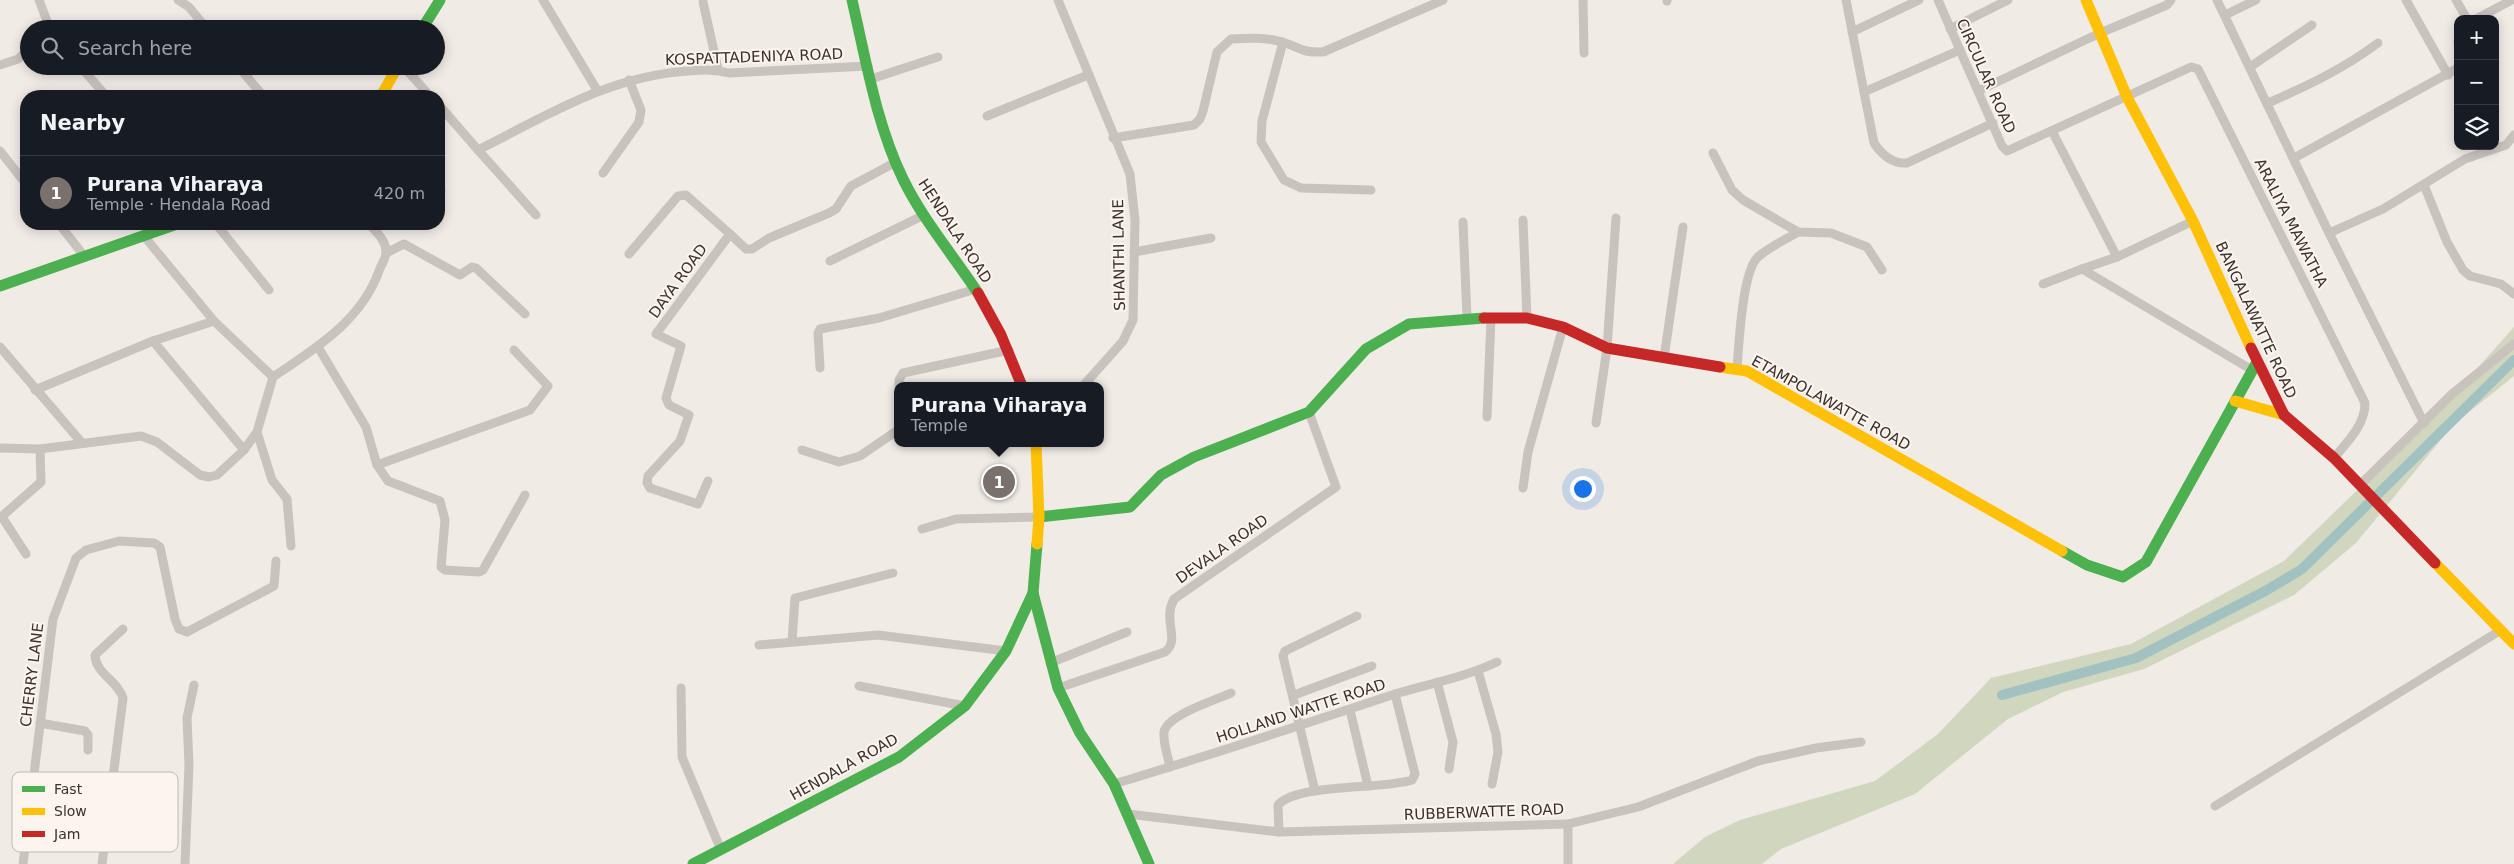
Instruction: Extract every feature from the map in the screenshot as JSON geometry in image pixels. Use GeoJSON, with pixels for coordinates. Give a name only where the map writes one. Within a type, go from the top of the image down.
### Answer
{"type":"FeatureCollection","features":[{"type":"Feature","properties":{"kind":"street"},"geometry":{"type":"LineString","coordinates":[[39,0],[47,20]]}},
{"type":"Feature","properties":{"kind":"street"},"geometry":{"type":"LineString","coordinates":[[178,0],[189,7],[200,20]]}},
{"type":"Feature","properties":{"kind":"street"},"geometry":{"type":"LineString","coordinates":[[428,20],[440,0]]}},
{"type":"Feature","properties":{"kind":"street"},"geometry":{"type":"LineString","coordinates":[[543,0],[597,90]]}},
{"type":"Feature","properties":{"kind":"street","name":"HENDALA ROAD"},"geometry":{"type":"LineString","coordinates":[[852,0],[870,79],[896,162],[924,215],[976,289],[1009,350],[1021,382]]}},
{"type":"Feature","properties":{"kind":"street","name":"SHANTHI LANE"},"geometry":{"type":"LineString","coordinates":[[1058,0],[1113,138],[1130,174],[1135,220],[1133,320],[1123,342],[1087,382]]}},
{"type":"Feature","properties":{"kind":"street"},"geometry":{"type":"LineString","coordinates":[[1113,138],[1194,126],[1200,119],[1217,52],[1231,39],[1256,38],[1283,42],[1306,53],[1322,52],[1443,0]]}},
{"type":"Feature","properties":{"kind":"street"},"geometry":{"type":"LineString","coordinates":[[1583,0],[1584,53]]}},
{"type":"Feature","properties":{"kind":"street"},"geometry":{"type":"LineString","coordinates":[[1846,0],[1874,143],[1883,155],[1900,163],[1907,163],[1993,123]]}},
{"type":"Feature","properties":{"kind":"street"},"geometry":{"type":"LineString","coordinates":[[1852,32],[1919,0]]}},
{"type":"Feature","properties":{"kind":"street","name":"CIRCULAR ROAD"},"geometry":{"type":"LineString","coordinates":[[1938,0],[2002,146],[2007,151],[2127,97]]}},
{"type":"Feature","properties":{"kind":"street"},"geometry":{"type":"LineString","coordinates":[[1950,29],[2008,0]]}},
{"type":"Feature","properties":{"kind":"street","name":"BANGALAWATTE ROAD"},"geometry":{"type":"LineString","coordinates":[[2086,0],[2127,97],[2193,221],[2254,366],[2284,415],[2334,458],[2514,644]]}},
{"type":"Feature","properties":{"kind":"street"},"geometry":{"type":"LineString","coordinates":[[1978,92],[2100,33],[2167,6],[2171,0]]}},
{"type":"Feature","properties":{"kind":"street"},"geometry":{"type":"LineString","coordinates":[[2216,0],[2424,423]]}},
{"type":"Feature","properties":{"kind":"street"},"geometry":{"type":"LineString","coordinates":[[2225,16],[2256,0]]}},
{"type":"Feature","properties":{"kind":"street"},"geometry":{"type":"LineString","coordinates":[[2406,0],[2448,75]]}},
{"type":"Feature","properties":{"kind":"street"},"geometry":{"type":"LineString","coordinates":[[2456,0],[2465,15]]}},
{"type":"Feature","properties":{"kind":"street"},"geometry":{"type":"LineString","coordinates":[[2484,15],[2512,0]]}},
{"type":"Feature","properties":{"kind":"street"},"geometry":{"type":"LineString","coordinates":[[703,2],[718,69]]}},
{"type":"Feature","properties":{"kind":"street"},"geometry":{"type":"LineString","coordinates":[[2250,67],[2312,25]]}},
{"type":"Feature","properties":{"kind":"street"},"geometry":{"type":"LineString","coordinates":[[1283,42],[1262,121],[1261,142],[1284,180],[1291,185],[1301,188],[1370,190]]}},
{"type":"Feature","properties":{"kind":"street"},"geometry":{"type":"LineString","coordinates":[[2268,103],[2317,82],[2351,63],[2378,43]]}},
{"type":"Feature","properties":{"kind":"street"},"geometry":{"type":"LineString","coordinates":[[1864,92],[1960,50]]}},
{"type":"Feature","properties":{"kind":"street"},"geometry":{"type":"LineString","coordinates":[[870,79],[938,56]]}},
{"type":"Feature","properties":{"kind":"street"},"geometry":{"type":"LineString","coordinates":[[0,65],[20,57]]}},
{"type":"Feature","properties":{"kind":"street","name":"KOSPATTADENIYA ROAD"},"geometry":{"type":"LineString","coordinates":[[478,150],[597,90],[629,80],[666,72],[718,69],[729,73],[868,66]]}},
{"type":"Feature","properties":{"kind":"street","name":"ARALIYA MAWATHA"},"geometry":{"type":"LineString","coordinates":[[2127,97],[2191,67],[2198,69],[2366,404],[2365,414],[2358,428],[2334,458]]}},
{"type":"Feature","properties":{"kind":"street"},"geometry":{"type":"LineString","coordinates":[[2294,158],[2454,71]]}},
{"type":"Feature","properties":{"kind":"street"},"geometry":{"type":"LineString","coordinates":[[88,75],[101,90]]}},
{"type":"Feature","properties":{"kind":"street"},"geometry":{"type":"LineString","coordinates":[[246,75],[258,90]]}},
{"type":"Feature","properties":{"kind":"street"},"geometry":{"type":"LineString","coordinates":[[384,90],[393,75]]}},
{"type":"Feature","properties":{"kind":"street"},"geometry":{"type":"LineString","coordinates":[[410,75],[424,90]]}},
{"type":"Feature","properties":{"kind":"street"},"geometry":{"type":"LineString","coordinates":[[987,116],[1088,75]]}},
{"type":"Feature","properties":{"kind":"street"},"geometry":{"type":"LineString","coordinates":[[603,173],[639,122],[641,110],[629,80]]}},
{"type":"Feature","properties":{"kind":"street"},"geometry":{"type":"LineString","coordinates":[[445,113],[536,215]]}},
{"type":"Feature","properties":{"kind":"street"},"geometry":{"type":"LineString","coordinates":[[2052,130],[2117,257]]}},
{"type":"Feature","properties":{"kind":"street"},"geometry":{"type":"LineString","coordinates":[[2329,233],[2383,209],[2465,159],[2506,144],[2514,135]]}},
{"type":"Feature","properties":{"kind":"street"},"geometry":{"type":"LineString","coordinates":[[0,151],[20,176]]}},
{"type":"Feature","properties":{"kind":"street"},"geometry":{"type":"LineString","coordinates":[[1713,153],[1732,190],[1742,200],[1798,232],[1831,233],[1867,247],[1882,270]]}},
{"type":"Feature","properties":{"kind":"street"},"geometry":{"type":"LineString","coordinates":[[628,254],[678,196],[686,196],[746,249],[752,249],[769,238],[836,209],[852,186],[896,162]]}},
{"type":"Feature","properties":{"kind":"street"},"geometry":{"type":"LineString","coordinates":[[2424,185],[2447,242],[2463,270],[2470,276],[2501,284],[2514,294]]}},
{"type":"Feature","properties":{"kind":"street"},"geometry":{"type":"LineString","coordinates":[[830,261],[924,215]]}},
{"type":"Feature","properties":{"kind":"street"},"geometry":{"type":"LineString","coordinates":[[1596,423],[1607,348],[1616,218]]}},
{"type":"Feature","properties":{"kind":"street"},"geometry":{"type":"LineString","coordinates":[[1523,220],[1527,318]]}},
{"type":"Feature","properties":{"kind":"street"},"geometry":{"type":"LineString","coordinates":[[2043,284],[2082,268],[2117,257],[2193,221]]}},
{"type":"Feature","properties":{"kind":"street"},"geometry":{"type":"LineString","coordinates":[[1463,222],[1467,318]]}},
{"type":"Feature","properties":{"kind":"street"},"geometry":{"type":"LineString","coordinates":[[1664,358],[1683,227]]}},
{"type":"Feature","properties":{"kind":"street"},"geometry":{"type":"LineString","coordinates":[[64,230],[85,257]]}},
{"type":"Feature","properties":{"kind":"street"},"geometry":{"type":"LineString","coordinates":[[0,286],[160,230]]}},
{"type":"Feature","properties":{"kind":"street"},"geometry":{"type":"LineString","coordinates":[[221,230],[269,290]]}},
{"type":"Feature","properties":{"kind":"street"},"geometry":{"type":"LineString","coordinates":[[0,448],[40,449],[141,436],[157,442],[200,475],[208,477],[218,475],[244,450],[257,432],[273,377],[318,347],[346,324],[374,287],[386,253],[384,241],[374,230]]}},
{"type":"Feature","properties":{"kind":"street"},"geometry":{"type":"LineString","coordinates":[[1737,368],[1743,306],[1751,268],[1757,258],[1798,232]]}},
{"type":"Feature","properties":{"kind":"street","name":"DAYA ROAD"},"geometry":{"type":"LineString","coordinates":[[708,481],[698,504],[650,488],[647,483],[648,476],[680,442],[689,415],[669,405],[666,398],[681,346],[656,334],[730,234]]}},
{"type":"Feature","properties":{"kind":"street"},"geometry":{"type":"LineString","coordinates":[[144,236],[214,321],[273,377]]}},
{"type":"Feature","properties":{"kind":"street"},"geometry":{"type":"LineString","coordinates":[[1134,252],[1211,238]]}},
{"type":"Feature","properties":{"kind":"street"},"geometry":{"type":"LineString","coordinates":[[386,253],[404,244],[460,275],[472,267],[476,268],[526,314]]}},
{"type":"Feature","properties":{"kind":"street"},"geometry":{"type":"LineString","coordinates":[[2082,268],[2254,366]]}},
{"type":"Feature","properties":{"kind":"street"},"geometry":{"type":"LineString","coordinates":[[820,368],[818,333],[820,329],[879,318],[976,289]]}},
{"type":"Feature","properties":{"kind":"street","name":"ETAMPOLAWATTE ROAD"},"geometry":{"type":"LineString","coordinates":[[1039,517],[1130,507],[1161,475],[1186,461],[1309,412],[1366,349],[1409,324],[1467,318],[1527,318],[1563,328],[1607,348],[1737,368],[1873,442],[2087,565],[2124,577],[2146,562],[2254,366]]}},
{"type":"Feature","properties":{"kind":"street"},"geometry":{"type":"LineString","coordinates":[[1487,417],[1491,318]]}},
{"type":"Feature","properties":{"kind":"street"},"geometry":{"type":"LineString","coordinates":[[35,390],[153,341],[214,321]]}},
{"type":"Feature","properties":{"kind":"street"},"geometry":{"type":"LineString","coordinates":[[1523,488],[1528,452],[1563,328]]}},
{"type":"Feature","properties":{"kind":"street"},"geometry":{"type":"LineString","coordinates":[[153,341],[244,450]]}},
{"type":"Feature","properties":{"kind":"street"},"geometry":{"type":"LineString","coordinates":[[2360,485],[2452,394],[2514,344]]}},
{"type":"Feature","properties":{"kind":"street"},"geometry":{"type":"LineString","coordinates":[[0,347],[82,443]]}},
{"type":"Feature","properties":{"kind":"street"},"geometry":{"type":"LineString","coordinates":[[318,347],[366,427],[377,465],[388,481],[440,501],[445,520],[440,560],[441,567],[445,570],[479,572],[483,570],[525,495]]}},
{"type":"Feature","properties":{"kind":"street"},"geometry":{"type":"LineString","coordinates":[[377,465],[530,410],[548,386],[514,350]]}},
{"type":"Feature","properties":{"kind":"street"},"geometry":{"type":"LineString","coordinates":[[899,382],[903,373],[1009,350]]}},
{"type":"Feature","properties":{"kind":"street"},"geometry":{"type":"LineString","coordinates":[[2235,401],[2284,415]]}},
{"type":"Feature","properties":{"kind":"street","name":"DEVALA ROAD"},"geometry":{"type":"LineString","coordinates":[[1058,688],[1165,652],[1172,647],[1173,641],[1168,617],[1169,608],[1174,599],[1336,487],[1309,412]]}},
{"type":"Feature","properties":{"kind":"street"},"geometry":{"type":"LineString","coordinates":[[257,432],[272,480],[287,499],[291,546]]}},
{"type":"Feature","properties":{"kind":"street"},"geometry":{"type":"LineString","coordinates":[[802,450],[839,462],[860,456],[894,433]]}},
{"type":"Feature","properties":{"kind":"street","name":"HENDALA ROAD"},"geometry":{"type":"LineString","coordinates":[[693,864],[899,757],[965,706],[1006,651],[1033,593],[1039,517],[1036,447]]}},
{"type":"Feature","properties":{"kind":"street"},"geometry":{"type":"LineString","coordinates":[[26,554],[1,518],[41,482],[40,449]]}},
{"type":"Feature","properties":{"kind":"street"},"geometry":{"type":"LineString","coordinates":[[922,529],[956,519],[1039,517]]}},
{"type":"Feature","properties":{"kind":"street","name":"CHERRY LANE"},"geometry":{"type":"LineString","coordinates":[[34,772],[52,619],[76,558],[86,550],[119,541],[154,543],[160,547],[175,619],[179,630],[187,632],[274,586],[276,561]]}},
{"type":"Feature","properties":{"kind":"street"},"geometry":{"type":"LineString","coordinates":[[792,642],[795,598],[893,572]]}},
{"type":"Feature","properties":{"kind":"street"},"geometry":{"type":"LineString","coordinates":[[1033,593],[1058,688],[1080,733],[1114,784],[1148,864]]}},
{"type":"Feature","properties":{"kind":"street"},"geometry":{"type":"LineString","coordinates":[[1315,792],[1294,695],[1283,661],[1285,652],[1357,616]]}},
{"type":"Feature","properties":{"kind":"street"},"geometry":{"type":"LineString","coordinates":[[114,772],[123,698],[116,684],[95,661],[95,655],[123,629]]}},
{"type":"Feature","properties":{"kind":"street"},"geometry":{"type":"LineString","coordinates":[[2215,806],[2501,630]]}},
{"type":"Feature","properties":{"kind":"street"},"geometry":{"type":"LineString","coordinates":[[1050,663],[1127,632]]}},
{"type":"Feature","properties":{"kind":"street"},"geometry":{"type":"LineString","coordinates":[[759,645],[878,635],[1006,651]]}},
{"type":"Feature","properties":{"kind":"street","name":"HOLLAND WATTE ROAD"},"geometry":{"type":"LineString","coordinates":[[1114,784],[1300,727],[1395,694],[1478,671],[1497,662]]}},
{"type":"Feature","properties":{"kind":"street"},"geometry":{"type":"LineString","coordinates":[[1294,695],[1372,666]]}},
{"type":"Feature","properties":{"kind":"street"},"geometry":{"type":"LineString","coordinates":[[1478,671],[1496,734],[1498,752],[1492,784]]}},
{"type":"Feature","properties":{"kind":"street"},"geometry":{"type":"LineString","coordinates":[[1437,682],[1453,742],[1449,769]]}},
{"type":"Feature","properties":{"kind":"street"},"geometry":{"type":"LineString","coordinates":[[184,864],[188,765],[187,718],[194,685]]}},
{"type":"Feature","properties":{"kind":"street"},"geometry":{"type":"LineString","coordinates":[[859,686],[965,706]]}},
{"type":"Feature","properties":{"kind":"street"},"geometry":{"type":"LineString","coordinates":[[681,688],[682,757],[721,850]]}},
{"type":"Feature","properties":{"kind":"street"},"geometry":{"type":"LineString","coordinates":[[1170,767],[1164,740],[1164,730],[1168,723],[1176,717],[1231,693]]}},
{"type":"Feature","properties":{"kind":"street"},"geometry":{"type":"LineString","coordinates":[[1279,832],[1278,805],[1285,799],[1315,792],[1408,781],[1414,778],[1415,774],[1395,694]]}},
{"type":"Feature","properties":{"kind":"street"},"geometry":{"type":"LineString","coordinates":[[1350,710],[1368,786]]}},
{"type":"Feature","properties":{"kind":"street"},"geometry":{"type":"LineString","coordinates":[[40,723],[85,731],[88,735],[88,750]]}},
{"type":"Feature","properties":{"kind":"street","name":"RUBBERWATTE ROAD"},"geometry":{"type":"LineString","coordinates":[[1128,814],[1279,832],[1568,824],[1638,807],[1758,760],[1816,748],[1861,742]]}},
{"type":"Feature","properties":{"kind":"street"},"geometry":{"type":"LineString","coordinates":[[1568,824],[1568,864]]}},
{"type":"Feature","properties":{"kind":"green space"},"geometry":{"type":"Polygon","coordinates":[[[2514,327],[2514,376],[2453,425],[2356,543],[2294,595],[2144,669],[2063,692],[2008,719],[1915,794],[1781,849],[1762,864],[1673,864],[1705,837],[1740,820],[1875,781],[1938,734],[1991,678],[2131,644],[2284,561],[2440,410],[2514,327]]]}},
{"type":"Feature","properties":{"kind":"waterway"},"geometry":{"type":"LineString","coordinates":[[2005,694],[2002,695],[2136,658],[2267,590],[2302,569],[2514,360]]}},
{"type":"Feature","properties":{"kind":"traffic: fast"},"geometry":{"type":"LineString","coordinates":[[428,20],[440,0]]}},
{"type":"Feature","properties":{"kind":"traffic: fast"},"geometry":{"type":"LineString","coordinates":[[852,0],[879,114],[903,179],[920,209],[978,293]]}},
{"type":"Feature","properties":{"kind":"traffic: fast"},"geometry":{"type":"LineString","coordinates":[[0,286],[160,230]]}},
{"type":"Feature","properties":{"kind":"traffic: fast"},"geometry":{"type":"LineString","coordinates":[[1039,517],[1130,507],[1161,475],[1194,457],[1309,412],[1366,349],[1409,324],[1484,318]]}},
{"type":"Feature","properties":{"kind":"traffic: fast"},"geometry":{"type":"LineString","coordinates":[[2062,551],[2087,565],[2123,577],[2146,562],[2257,362]]}},
{"type":"Feature","properties":{"kind":"traffic: fast"},"geometry":{"type":"LineString","coordinates":[[693,864],[899,757],[965,706],[1006,651],[1033,593],[1037,544]]}},
{"type":"Feature","properties":{"kind":"traffic: fast"},"geometry":{"type":"LineString","coordinates":[[1033,593],[1058,688],[1080,733],[1114,784],[1149,864]]}},
{"type":"Feature","properties":{"kind":"traffic: slow"},"geometry":{"type":"LineString","coordinates":[[2086,0],[2127,97],[2193,221],[2251,348]]}},
{"type":"Feature","properties":{"kind":"traffic: slow"},"geometry":{"type":"LineString","coordinates":[[384,90],[393,75]]}},
{"type":"Feature","properties":{"kind":"traffic: slow"},"geometry":{"type":"LineString","coordinates":[[1720,367],[1747,371],[2062,551]]}},
{"type":"Feature","properties":{"kind":"traffic: slow"},"geometry":{"type":"LineString","coordinates":[[2235,401],[2284,415]]}},
{"type":"Feature","properties":{"kind":"traffic: slow"},"geometry":{"type":"LineString","coordinates":[[1036,447],[1039,517],[1037,544]]}},
{"type":"Feature","properties":{"kind":"traffic: slow"},"geometry":{"type":"LineString","coordinates":[[2435,563],[2514,644]]}},
{"type":"Feature","properties":{"kind":"traffic: jam"},"geometry":{"type":"LineString","coordinates":[[978,293],[1001,335],[1020,382]]}},
{"type":"Feature","properties":{"kind":"traffic: jam"},"geometry":{"type":"LineString","coordinates":[[1484,318],[1527,318],[1563,327],[1607,348],[1720,367]]}},
{"type":"Feature","properties":{"kind":"traffic: jam"},"geometry":{"type":"LineString","coordinates":[[2251,348],[2284,415],[2334,458],[2435,563]]}},
{"type":"Feature","properties":{"kind":"place","name":"Purana Viharaya"},"geometry":{"type":"Point","coordinates":[999,482]}}]}
